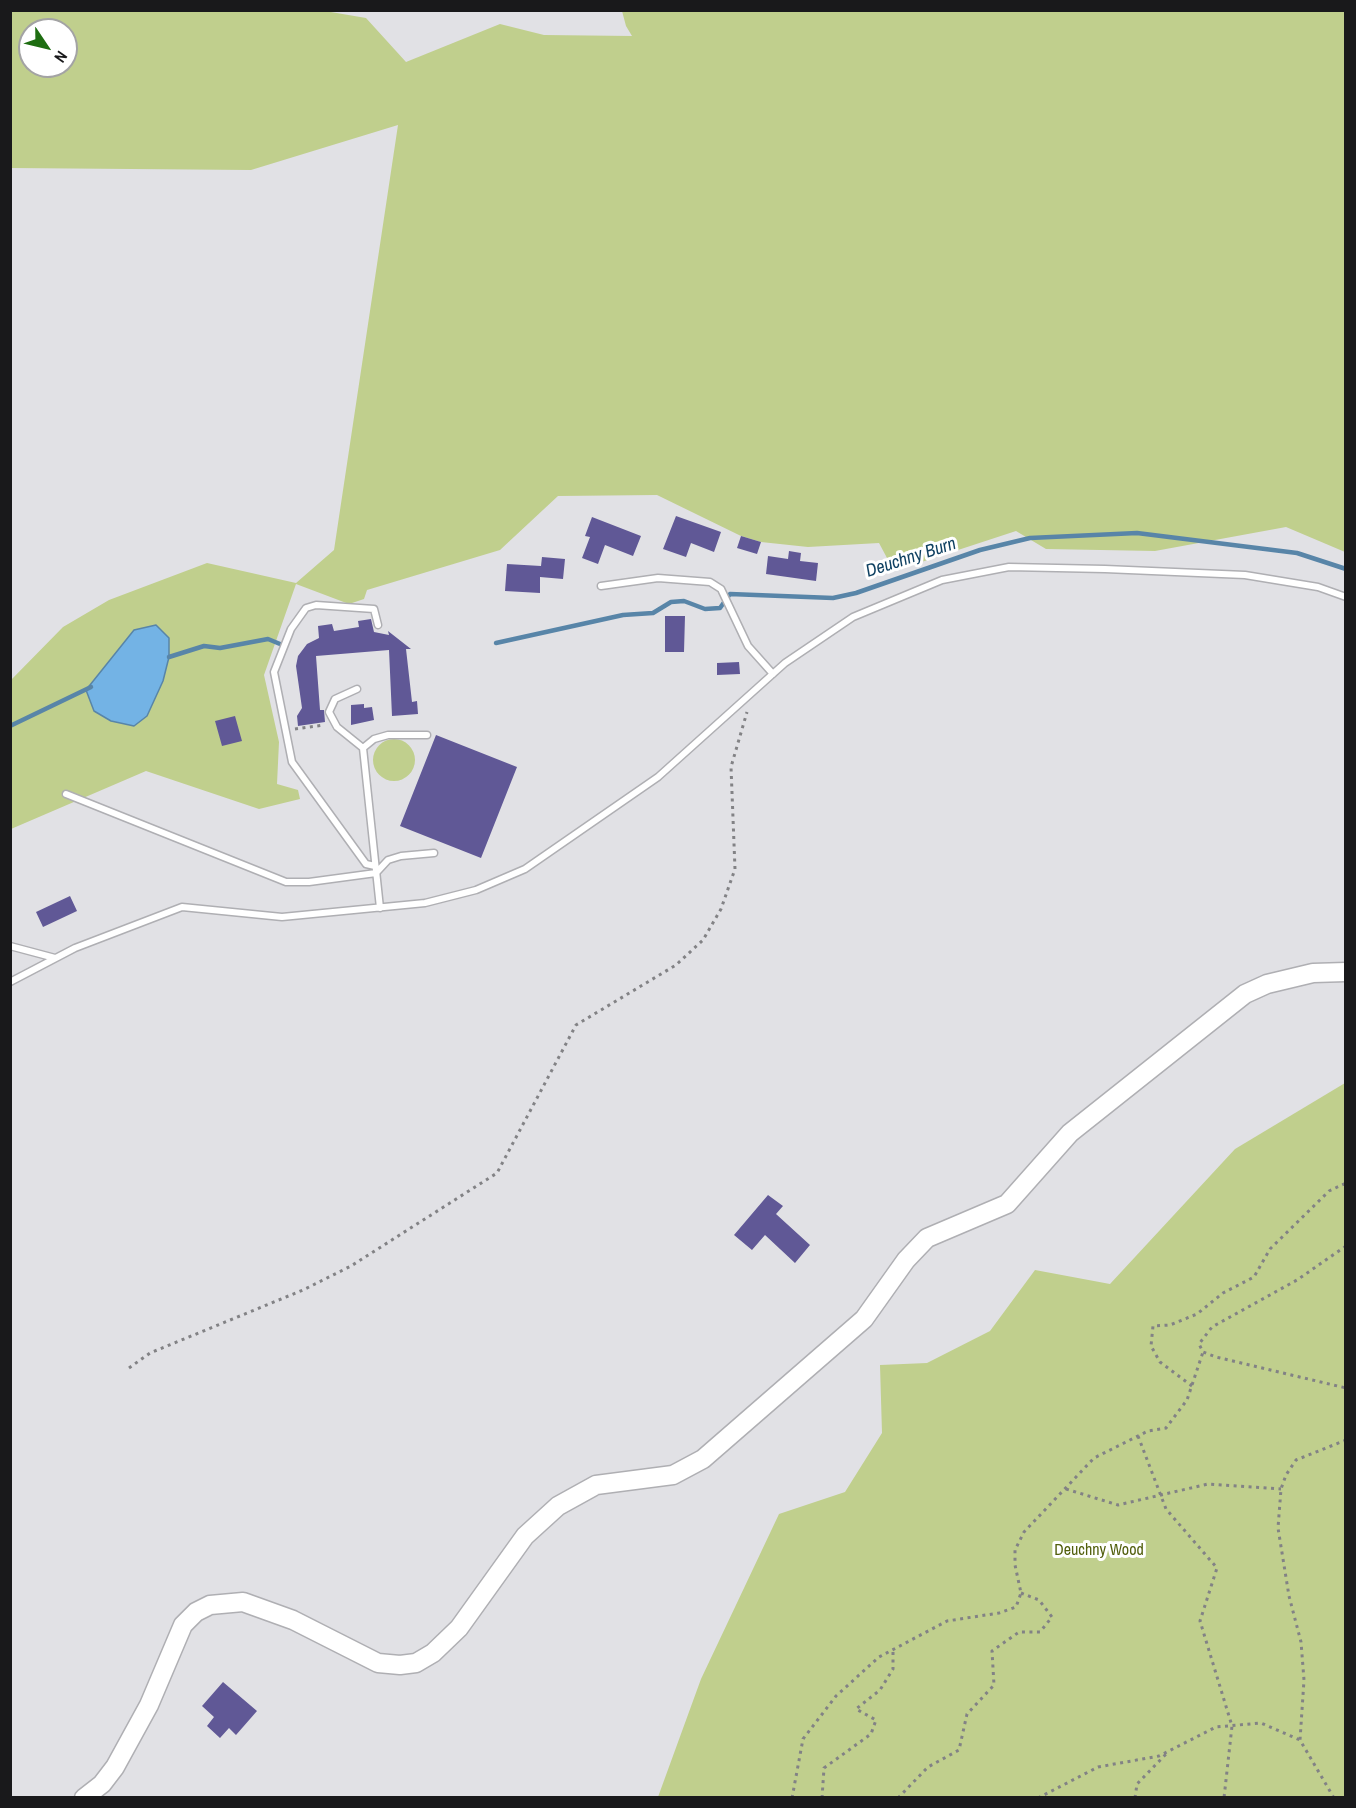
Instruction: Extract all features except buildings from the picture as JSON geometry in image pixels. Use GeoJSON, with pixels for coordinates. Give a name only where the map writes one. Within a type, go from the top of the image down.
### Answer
{"type":"FeatureCollection","features":[{"type":"Feature","properties":{"kind":"street"},"geometry":{"type":"LineString","coordinates":[[84,1797],[102,1784],[115,1767],[149,1705],[183,1625],[196,1612],[210,1605],[243,1602],[293,1620],[378,1663],[400,1665],[416,1662],[433,1653],[459,1628],[525,1536],[558,1506],[596,1485],[673,1475],[703,1459],[864,1318],[906,1260],[927,1238],[1007,1204],[1070,1132],[1245,994],[1267,984],[1314,973],[1346,972]]}},
{"type":"Feature","properties":{"kind":"lane"},"geometry":{"type":"LineString","coordinates":[[10,982],[75,948],[182,907],[282,917],[426,903],[476,890],[525,869],[658,777],[774,674],[853,617],[942,580],[1009,567],[1245,575],[1318,587],[1346,597]]}},
{"type":"Feature","properties":{"kind":"lane"},"geometry":{"type":"LineString","coordinates":[[601,586],[658,578],[710,582],[721,589],[748,646],[774,674]]}},
{"type":"Feature","properties":{"kind":"lane"},"geometry":{"type":"LineString","coordinates":[[376,869],[366,864],[292,762],[274,672],[291,629],[306,608],[316,605],[375,609],[378,625]]}},
{"type":"Feature","properties":{"kind":"lane"},"geometry":{"type":"LineString","coordinates":[[357,689],[335,699],[329,712],[337,727],[363,748],[380,908]]}},
{"type":"Feature","properties":{"kind":"lane"},"geometry":{"type":"LineString","coordinates":[[363,748],[374,739],[388,735],[427,735]]}},
{"type":"Feature","properties":{"kind":"lane"},"geometry":{"type":"LineString","coordinates":[[66,794],[286,882],[309,882],[376,869],[388,860],[401,856],[434,853]]}},
{"type":"Feature","properties":{"kind":"lane"},"geometry":{"type":"LineString","coordinates":[[10,946],[56,958]]}},
{"type":"Feature","properties":{"kind":"path"},"geometry":{"type":"LineString","coordinates":[[129,1368],[150,1353],[303,1290],[351,1266],[497,1173],[576,1025],[676,965],[703,940],[721,909],[735,869],[731,766],[752,693]]}},
{"type":"Feature","properties":{"kind":"path"},"geometry":{"type":"LineString","coordinates":[[297,729],[313,727]]}},
{"type":"Feature","properties":{"kind":"path"},"geometry":{"type":"LineString","coordinates":[[1192,1386],[1160,1362],[1150,1346],[1153,1326],[1170,1325],[1197,1314],[1223,1293],[1254,1277],[1270,1250],[1329,1191],[1346,1183]]}},
{"type":"Feature","properties":{"kind":"path"},"geometry":{"type":"LineString","coordinates":[[792,1797],[803,1739],[836,1696],[879,1657],[947,1621],[999,1613],[1016,1607],[1021,1593],[1015,1565],[1015,1550],[1024,1532],[1094,1458],[1138,1436],[1166,1428],[1187,1400],[1203,1352],[1199,1344],[1212,1327],[1297,1280],[1346,1246]]}},
{"type":"Feature","properties":{"kind":"path"},"geometry":{"type":"LineString","coordinates":[[1203,1352],[1346,1388]]}},
{"type":"Feature","properties":{"kind":"path"},"geometry":{"type":"LineString","coordinates":[[1138,1436],[1166,1509],[1217,1568],[1200,1621],[1232,1726],[1224,1797]]}},
{"type":"Feature","properties":{"kind":"path"},"geometry":{"type":"LineString","coordinates":[[1334,1797],[1300,1740],[1304,1680],[1301,1642],[1289,1596],[1278,1528],[1281,1489],[1286,1475],[1296,1460],[1346,1440]]}},
{"type":"Feature","properties":{"kind":"path"},"geometry":{"type":"LineString","coordinates":[[1065,1489],[1118,1505],[1208,1484],[1281,1489]]}},
{"type":"Feature","properties":{"kind":"path"},"geometry":{"type":"LineString","coordinates":[[898,1797],[928,1767],[959,1750],[967,1714],[994,1685],[992,1651],[1019,1632],[1040,1632],[1052,1617],[1039,1600],[1021,1593]]}},
{"type":"Feature","properties":{"kind":"path"},"geometry":{"type":"LineString","coordinates":[[822,1797],[824,1768],[871,1734],[876,1720],[856,1709],[880,1690],[893,1669],[893,1650]]}},
{"type":"Feature","properties":{"kind":"path"},"geometry":{"type":"LineString","coordinates":[[1038,1797],[1098,1767],[1159,1756],[1216,1726],[1261,1723],[1300,1740]]}},
{"type":"Feature","properties":{"kind":"path"},"geometry":{"type":"LineString","coordinates":[[1135,1797],[1137,1784],[1170,1750]]}},
{"type":"Feature","properties":{"kind":"green space"},"geometry":{"type":"Polygon","coordinates":[[[11,11],[325,11],[366,18],[406,62],[500,24],[544,35],[632,36],[626,26],[622,11],[1345,11],[1345,552],[1286,527],[1155,551],[1046,549],[1016,531],[894,571],[879,543],[808,547],[761,542],[741,536],[657,495],[558,496],[500,550],[367,590],[364,599],[349,604],[296,584],[264,675],[279,742],[277,784],[298,790],[300,799],[259,809],[146,771],[11,829],[11,680],[63,627],[109,600],[207,563],[296,583],[334,550],[398,125],[251,170],[11,168],[11,11]]]}},
{"type":"Feature","properties":{"kind":"green space"},"geometry":{"type":"Polygon","coordinates":[[[394,739],[409,745],[415,760],[409,775],[394,781],[379,775],[373,760],[379,745],[394,739]]]}},
{"type":"Feature","properties":{"kind":"green space","name":"Deuchny Wood"},"geometry":{"type":"Polygon","coordinates":[[[1345,1083],[1345,1797],[658,1797],[701,1679],[779,1514],[845,1492],[882,1433],[880,1365],[927,1363],[990,1331],[1035,1270],[1110,1284],[1235,1149],[1345,1083]]]}},
{"type":"Feature","properties":{"kind":"water"},"geometry":{"type":"Polygon","coordinates":[[[156,625],[169,638],[169,657],[163,681],[147,716],[134,726],[111,721],[94,711],[86,690],[134,630],[156,625]]]}},
{"type":"Feature","properties":{"kind":"waterway","name":"Deuchny Burn"},"geometry":{"type":"LineString","coordinates":[[496,643],[623,615],[653,613],[671,602],[684,601],[705,609],[720,608],[730,594],[833,598],[856,593],[980,550],[1030,538],[1137,533],[1297,553],[1346,569]]}},
{"type":"Feature","properties":{"kind":"waterway"},"geometry":{"type":"LineString","coordinates":[[169,657],[204,646],[220,648],[268,639],[280,644]]}},
{"type":"Feature","properties":{"kind":"waterway","name":"Deuchny Burn"},"geometry":{"type":"LineString","coordinates":[[10,726],[91,687]]}}]}
